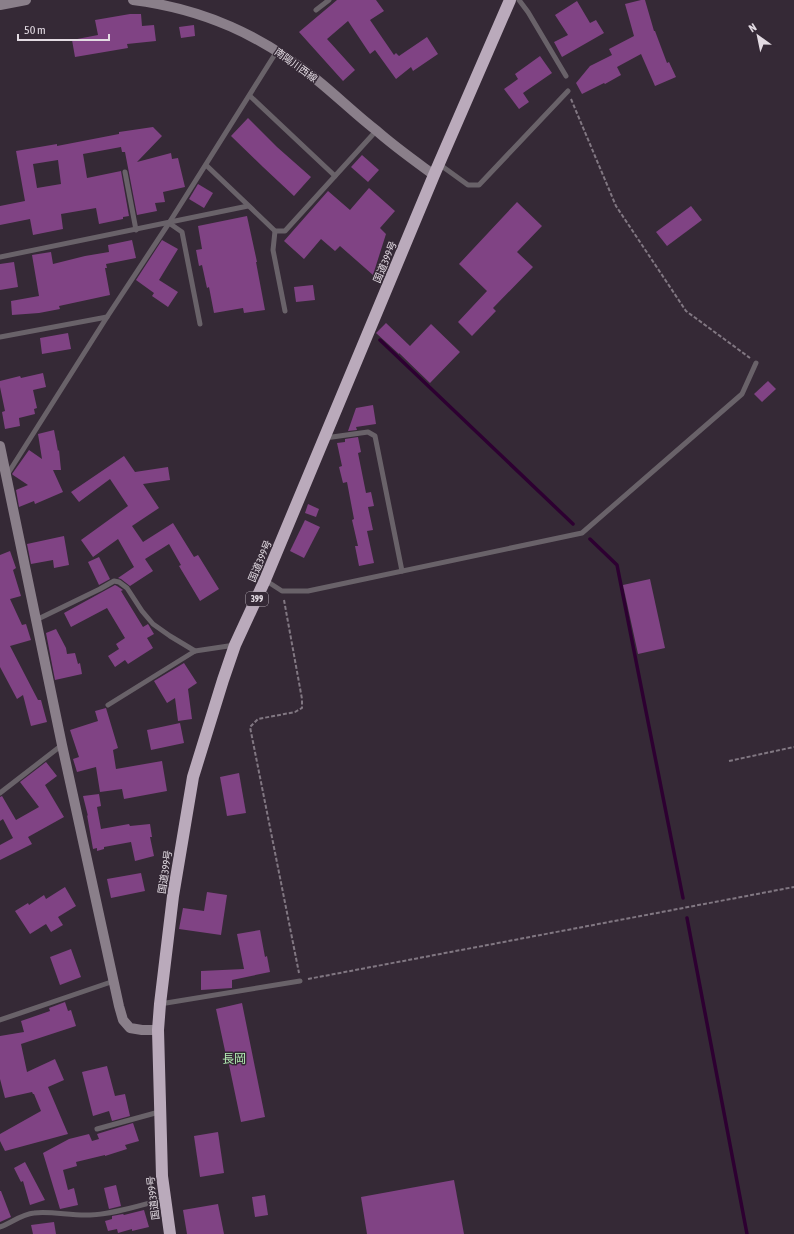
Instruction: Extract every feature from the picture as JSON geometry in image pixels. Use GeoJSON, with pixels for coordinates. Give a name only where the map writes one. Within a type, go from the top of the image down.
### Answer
{"type":"FeatureCollection","features":[{"type":"Feature","properties":{"kind":"highway","name":"国道399号"},"geometry":{"type":"LineString","coordinates":[[170,1234],[162,1176],[158,1030],[173,896],[193,776],[235,645],[266,580],[434,175],[510,0]]}},
{"type":"Feature","properties":{"kind":"street"},"geometry":{"type":"LineString","coordinates":[[0,5],[26,0]]}},
{"type":"Feature","properties":{"kind":"street","name":"南陽川西線"},"geometry":{"type":"LineString","coordinates":[[133,0],[156,3],[191,11],[220,21],[247,33],[277,51],[317,79],[376,131],[434,175]]}},
{"type":"Feature","properties":{"kind":"street"},"geometry":{"type":"LineString","coordinates":[[0,446],[62,745],[119,1006],[123,1020],[130,1028],[158,1030]]}},
{"type":"Feature","properties":{"kind":"lane"},"geometry":{"type":"LineString","coordinates":[[316,10],[328,0]]}},
{"type":"Feature","properties":{"kind":"lane"},"geometry":{"type":"LineString","coordinates":[[519,0],[528,12],[566,76]]}},
{"type":"Feature","properties":{"kind":"lane"},"geometry":{"type":"LineString","coordinates":[[6,476],[250,96],[277,51]]}},
{"type":"Feature","properties":{"kind":"lane"},"geometry":{"type":"LineString","coordinates":[[439,164],[468,184],[479,185],[568,91]]}},
{"type":"Feature","properties":{"kind":"lane"},"geometry":{"type":"LineString","coordinates":[[250,96],[335,176]]}},
{"type":"Feature","properties":{"kind":"lane"},"geometry":{"type":"LineString","coordinates":[[206,165],[275,232],[285,231],[376,131]]}},
{"type":"Feature","properties":{"kind":"lane"},"geometry":{"type":"LineString","coordinates":[[125,172],[136,230]]}},
{"type":"Feature","properties":{"kind":"lane"},"geometry":{"type":"LineString","coordinates":[[0,257],[248,206]]}},
{"type":"Feature","properties":{"kind":"lane"},"geometry":{"type":"LineString","coordinates":[[169,223],[182,232],[200,324]]}},
{"type":"Feature","properties":{"kind":"lane"},"geometry":{"type":"LineString","coordinates":[[275,232],[273,250],[285,311]]}},
{"type":"Feature","properties":{"kind":"lane"},"geometry":{"type":"LineString","coordinates":[[0,337],[107,317]]}},
{"type":"Feature","properties":{"kind":"lane"},"geometry":{"type":"LineString","coordinates":[[266,580],[282,590],[308,591],[582,532],[742,394],[756,363]]}},
{"type":"Feature","properties":{"kind":"lane"},"geometry":{"type":"LineString","coordinates":[[324,438],[368,432],[375,436],[402,571]]}},
{"type":"Feature","properties":{"kind":"lane"},"geometry":{"type":"LineString","coordinates":[[36,620],[114,581],[119,582],[127,588],[142,611],[153,624],[196,651]]}},
{"type":"Feature","properties":{"kind":"lane"},"geometry":{"type":"LineString","coordinates":[[108,705],[196,651],[235,645]]}},
{"type":"Feature","properties":{"kind":"lane"},"geometry":{"type":"LineString","coordinates":[[0,793],[62,745]]}},
{"type":"Feature","properties":{"kind":"lane"},"geometry":{"type":"LineString","coordinates":[[0,1020],[114,981]]}},
{"type":"Feature","properties":{"kind":"lane"},"geometry":{"type":"LineString","coordinates":[[160,1004],[300,981]]}},
{"type":"Feature","properties":{"kind":"lane"},"geometry":{"type":"LineString","coordinates":[[97,1129],[160,1112]]}},
{"type":"Feature","properties":{"kind":"lane"},"geometry":{"type":"LineString","coordinates":[[0,1227],[22,1216],[34,1213],[89,1215],[129,1208],[165,1199]]}},
{"type":"Feature","properties":{"kind":"path"},"geometry":{"type":"LineString","coordinates":[[568,91],[616,206],[686,311],[756,363]]}},
{"type":"Feature","properties":{"kind":"path"},"geometry":{"type":"LineString","coordinates":[[282,590],[302,699],[302,708],[295,712],[258,719],[250,727],[300,981],[794,887]]}},
{"type":"Feature","properties":{"kind":"path"},"geometry":{"type":"LineString","coordinates":[[729,760],[794,747]]}},
{"type":"Feature","properties":{"kind":"building"},"geometry":{"type":"Polygon","coordinates":[[[337,0],[376,0],[384,11],[370,20],[394,55],[396,53],[399,56],[427,37],[438,54],[413,71],[411,67],[396,79],[375,50],[370,54],[348,21],[327,39],[355,70],[343,81],[299,32],[337,0]]]}},
{"type":"Feature","properties":{"kind":"building"},"geometry":{"type":"Polygon","coordinates":[[[645,0],[654,31],[667,63],[669,62],[676,77],[655,86],[641,54],[617,67],[621,75],[582,94],[576,83],[590,66],[612,55],[609,49],[634,36],[625,4],[645,0]]]}},
{"type":"Feature","properties":{"kind":"building"},"geometry":{"type":"Polygon","coordinates":[[[577,1],[590,23],[596,20],[604,33],[562,57],[554,42],[568,35],[555,15],[577,1]]]}},
{"type":"Feature","properties":{"kind":"building"},"geometry":{"type":"Polygon","coordinates":[[[130,14],[141,14],[142,26],[154,25],[156,41],[127,44],[128,48],[75,57],[72,40],[98,35],[95,20],[130,14]]]}},
{"type":"Feature","properties":{"kind":"building"},"geometry":{"type":"Polygon","coordinates":[[[194,25],[195,36],[181,38],[179,27],[194,25]]]}},
{"type":"Feature","properties":{"kind":"building"},"geometry":{"type":"Polygon","coordinates":[[[540,56],[552,73],[523,93],[529,102],[519,109],[504,89],[518,79],[515,74],[540,56]]]}},
{"type":"Feature","properties":{"kind":"building"},"geometry":{"type":"Polygon","coordinates":[[[248,118],[277,147],[311,177],[294,196],[231,136],[248,118]]]}},
{"type":"Feature","properties":{"kind":"building"},"geometry":{"type":"Polygon","coordinates":[[[153,127],[162,136],[137,162],[171,153],[172,159],[178,158],[185,187],[163,192],[165,202],[155,203],[157,211],[137,215],[125,152],[122,152],[121,147],[83,154],[87,178],[121,171],[129,216],[123,217],[123,219],[99,224],[96,208],[61,214],[63,229],[33,235],[30,219],[0,225],[0,206],[25,201],[16,151],[57,144],[57,146],[119,134],[119,132],[153,127]],[[58,160],[33,164],[37,188],[61,184],[58,160]]]}},
{"type":"Feature","properties":{"kind":"building"},"geometry":{"type":"Polygon","coordinates":[[[362,155],[379,170],[368,182],[351,167],[362,155]]]}},
{"type":"Feature","properties":{"kind":"building"},"geometry":{"type":"Polygon","coordinates":[[[198,184],[213,193],[204,208],[189,199],[198,184]]]}},
{"type":"Feature","properties":{"kind":"building"},"geometry":{"type":"Polygon","coordinates":[[[369,188],[395,211],[380,228],[386,234],[373,275],[340,246],[335,251],[321,239],[304,259],[284,241],[328,191],[350,210],[369,188]]]}},
{"type":"Feature","properties":{"kind":"building"},"geometry":{"type":"Polygon","coordinates":[[[517,202],[542,226],[517,252],[533,267],[493,308],[496,311],[472,336],[458,322],[487,291],[459,264],[517,202]]]}},
{"type":"Feature","properties":{"kind":"building"},"geometry":{"type":"Polygon","coordinates":[[[691,206],[702,220],[667,246],[656,232],[691,206]]]}},
{"type":"Feature","properties":{"kind":"building"},"geometry":{"type":"Polygon","coordinates":[[[247,216],[265,310],[244,313],[243,308],[214,313],[209,287],[207,288],[202,265],[199,266],[196,250],[202,249],[198,226],[247,216]]]}},
{"type":"Feature","properties":{"kind":"building"},"geometry":{"type":"Polygon","coordinates":[[[132,240],[136,258],[106,264],[107,268],[105,268],[110,295],[59,306],[60,309],[39,313],[12,315],[11,301],[39,296],[32,255],[51,252],[53,264],[109,252],[108,245],[132,240]]]}},
{"type":"Feature","properties":{"kind":"building"},"geometry":{"type":"Polygon","coordinates":[[[162,240],[178,249],[159,280],[178,292],[168,307],[152,296],[154,293],[136,280],[162,240]]]}},
{"type":"Feature","properties":{"kind":"building"},"geometry":{"type":"Polygon","coordinates":[[[14,262],[18,287],[0,290],[0,264],[14,262]]]}},
{"type":"Feature","properties":{"kind":"building"},"geometry":{"type":"Polygon","coordinates":[[[313,285],[315,300],[296,302],[294,287],[313,285]]]}},
{"type":"Feature","properties":{"kind":"building"},"geometry":{"type":"Polygon","coordinates":[[[386,323],[410,346],[431,324],[460,352],[430,383],[376,333],[386,323]]]}},
{"type":"Feature","properties":{"kind":"building"},"geometry":{"type":"Polygon","coordinates":[[[68,333],[71,349],[42,354],[40,338],[68,333]]]}},
{"type":"Feature","properties":{"kind":"building"},"geometry":{"type":"Polygon","coordinates":[[[43,373],[46,387],[33,390],[37,408],[34,409],[35,414],[19,418],[20,426],[5,429],[2,412],[5,411],[0,381],[20,376],[21,378],[43,373]]]}},
{"type":"Feature","properties":{"kind":"building"},"geometry":{"type":"Polygon","coordinates":[[[768,381],[776,389],[762,402],[754,394],[768,381]]]}},
{"type":"Feature","properties":{"kind":"building"},"geometry":{"type":"Polygon","coordinates":[[[373,405],[376,424],[356,427],[357,430],[348,431],[356,408],[373,405]]]}},
{"type":"Feature","properties":{"kind":"building"},"geometry":{"type":"Polygon","coordinates":[[[54,430],[58,451],[59,450],[61,470],[53,470],[63,492],[35,504],[34,501],[19,507],[16,490],[28,485],[12,474],[29,450],[42,459],[38,434],[54,430]]]}},
{"type":"Feature","properties":{"kind":"building"},"geometry":{"type":"Polygon","coordinates":[[[358,437],[361,452],[358,453],[366,493],[371,492],[374,506],[368,507],[373,530],[367,531],[374,563],[359,566],[355,546],[358,546],[352,520],[354,519],[347,482],[343,483],[339,467],[342,466],[337,443],[345,442],[345,439],[358,437]]]}},
{"type":"Feature","properties":{"kind":"building"},"geometry":{"type":"Polygon","coordinates":[[[124,456],[135,472],[168,467],[170,480],[143,484],[159,508],[132,526],[143,542],[173,523],[194,557],[198,555],[219,589],[200,601],[179,566],[181,565],[169,544],[145,559],[153,571],[130,586],[118,578],[134,567],[118,539],[93,557],[81,540],[128,506],[110,479],[79,502],[71,492],[124,456]]]}},
{"type":"Feature","properties":{"kind":"building"},"geometry":{"type":"Polygon","coordinates":[[[308,504],[319,509],[316,517],[305,513],[308,504]]]}},
{"type":"Feature","properties":{"kind":"building"},"geometry":{"type":"Polygon","coordinates":[[[305,520],[320,527],[304,558],[290,551],[305,520]]]}},
{"type":"Feature","properties":{"kind":"building"},"geometry":{"type":"Polygon","coordinates":[[[64,536],[69,565],[54,568],[53,560],[31,564],[27,544],[64,536]]]}},
{"type":"Feature","properties":{"kind":"building"},"geometry":{"type":"Polygon","coordinates":[[[10,551],[16,568],[13,570],[21,596],[10,599],[22,625],[26,624],[31,640],[10,646],[38,700],[41,700],[47,722],[31,726],[23,695],[17,699],[0,667],[0,555],[10,551]]]}},
{"type":"Feature","properties":{"kind":"building"},"geometry":{"type":"Polygon","coordinates":[[[99,557],[110,579],[99,585],[88,562],[99,557]]]}},
{"type":"Feature","properties":{"kind":"building"},"geometry":{"type":"Polygon","coordinates":[[[650,579],[665,648],[638,654],[623,585],[650,579]]]}},
{"type":"Feature","properties":{"kind":"building"},"geometry":{"type":"Polygon","coordinates":[[[115,585],[123,590],[121,591],[143,627],[148,624],[154,634],[147,638],[153,648],[128,664],[125,660],[115,667],[108,656],[119,649],[116,644],[125,638],[107,608],[71,627],[64,613],[115,585]]]}},
{"type":"Feature","properties":{"kind":"building"},"geometry":{"type":"Polygon","coordinates":[[[56,629],[66,648],[67,654],[75,653],[78,664],[80,663],[82,674],[55,680],[46,633],[56,629]]]}},
{"type":"Feature","properties":{"kind":"building"},"geometry":{"type":"Polygon","coordinates":[[[184,663],[197,683],[188,689],[192,719],[178,721],[175,698],[167,703],[154,681],[184,663]]]}},
{"type":"Feature","properties":{"kind":"building"},"geometry":{"type":"Polygon","coordinates":[[[106,708],[118,748],[113,750],[116,769],[162,761],[167,791],[124,799],[122,789],[100,792],[96,767],[77,772],[73,759],[79,757],[70,730],[98,721],[95,711],[106,708]]]}},
{"type":"Feature","properties":{"kind":"building"},"geometry":{"type":"Polygon","coordinates":[[[180,723],[184,743],[151,750],[147,730],[180,723]]]}},
{"type":"Feature","properties":{"kind":"building"},"geometry":{"type":"Polygon","coordinates":[[[46,762],[57,776],[45,785],[64,817],[28,837],[32,844],[0,860],[0,845],[13,838],[3,819],[0,821],[0,797],[2,796],[16,820],[39,807],[20,782],[46,762]]]}},
{"type":"Feature","properties":{"kind":"building"},"geometry":{"type":"Polygon","coordinates":[[[239,773],[246,813],[227,816],[220,777],[239,773]]]}},
{"type":"Feature","properties":{"kind":"building"},"geometry":{"type":"Polygon","coordinates":[[[99,794],[101,806],[97,807],[101,829],[129,824],[130,826],[150,824],[152,837],[150,837],[154,856],[135,861],[131,842],[104,847],[104,849],[97,851],[97,848],[93,849],[87,815],[88,816],[83,796],[99,794]]]}},
{"type":"Feature","properties":{"kind":"building"},"geometry":{"type":"Polygon","coordinates":[[[141,873],[145,891],[111,898],[107,879],[141,873]]]}},
{"type":"Feature","properties":{"kind":"building"},"geometry":{"type":"Polygon","coordinates":[[[65,887],[76,906],[58,917],[63,925],[51,932],[46,924],[30,934],[15,911],[28,903],[29,905],[44,895],[46,899],[65,887]]]}},
{"type":"Feature","properties":{"kind":"building"},"geometry":{"type":"Polygon","coordinates":[[[207,892],[227,895],[221,935],[179,929],[183,908],[204,911],[207,892]]]}},
{"type":"Feature","properties":{"kind":"building"},"geometry":{"type":"Polygon","coordinates":[[[260,930],[265,957],[267,956],[270,972],[232,980],[232,988],[201,990],[201,971],[244,969],[237,934],[260,930]]]}},
{"type":"Feature","properties":{"kind":"building"},"geometry":{"type":"Polygon","coordinates":[[[71,949],[81,977],[60,985],[50,957],[71,949]]]}},
{"type":"Feature","properties":{"kind":"building"},"geometry":{"type":"Polygon","coordinates":[[[65,1002],[68,1011],[71,1010],[76,1026],[21,1044],[27,1072],[55,1059],[64,1080],[48,1087],[68,1134],[5,1151],[0,1141],[0,1134],[41,1111],[32,1092],[5,1098],[0,1079],[0,1036],[24,1032],[21,1021],[50,1011],[49,1008],[65,1002]]]}},
{"type":"Feature","properties":{"kind":"building"},"geometry":{"type":"Polygon","coordinates":[[[242,1003],[265,1117],[241,1122],[216,1009],[242,1003]]]}},
{"type":"Feature","properties":{"kind":"building"},"geometry":{"type":"Polygon","coordinates":[[[107,1066],[115,1096],[125,1094],[130,1116],[112,1121],[109,1111],[93,1116],[82,1072],[107,1066]]]}},
{"type":"Feature","properties":{"kind":"building"},"geometry":{"type":"Polygon","coordinates":[[[133,1123],[139,1141],[125,1145],[127,1149],[105,1156],[76,1162],[77,1166],[63,1170],[68,1190],[74,1188],[78,1205],[60,1209],[43,1153],[69,1139],[89,1134],[92,1141],[99,1139],[97,1134],[133,1123]]]}},
{"type":"Feature","properties":{"kind":"building"},"geometry":{"type":"Polygon","coordinates":[[[218,1132],[224,1173],[200,1177],[194,1136],[218,1132]]]}},
{"type":"Feature","properties":{"kind":"building"},"geometry":{"type":"Polygon","coordinates":[[[25,1162],[45,1200],[30,1205],[23,1181],[21,1182],[14,1168],[25,1162]]]}},
{"type":"Feature","properties":{"kind":"building"},"geometry":{"type":"Polygon","coordinates":[[[454,1180],[464,1234],[367,1234],[361,1197],[454,1180]]]}},
{"type":"Feature","properties":{"kind":"building"},"geometry":{"type":"Polygon","coordinates":[[[116,1185],[121,1206],[109,1209],[104,1188],[116,1185]]]}},
{"type":"Feature","properties":{"kind":"building"},"geometry":{"type":"Polygon","coordinates":[[[0,1191],[11,1217],[0,1222],[0,1191]]]}},
{"type":"Feature","properties":{"kind":"building"},"geometry":{"type":"Polygon","coordinates":[[[265,1195],[268,1215],[255,1217],[252,1197],[265,1195]]]}},
{"type":"Feature","properties":{"kind":"building"},"geometry":{"type":"Polygon","coordinates":[[[218,1204],[224,1234],[187,1234],[183,1210],[218,1204]]]}},
{"type":"Feature","properties":{"kind":"building"},"geometry":{"type":"Polygon","coordinates":[[[144,1210],[149,1227],[132,1231],[132,1229],[118,1233],[117,1229],[108,1231],[105,1221],[112,1219],[112,1216],[124,1215],[144,1210]]]}},
{"type":"Feature","properties":{"kind":"building"},"geometry":{"type":"Polygon","coordinates":[[[54,1222],[56,1234],[33,1234],[31,1225],[54,1222]]]}},
{"type":"Feature","properties":{"kind":"waterway"},"geometry":{"type":"LineString","coordinates":[[380,340],[573,524]]}},
{"type":"Feature","properties":{"kind":"waterway"},"geometry":{"type":"LineString","coordinates":[[590,539],[617,565],[683,898]]}},
{"type":"Feature","properties":{"kind":"waterway"},"geometry":{"type":"LineString","coordinates":[[687,918],[747,1234]]}},
{"type":"Feature","properties":{"kind":"district","name":"長岡"},"geometry":{"type":"Point","coordinates":[234,1059]}}]}
